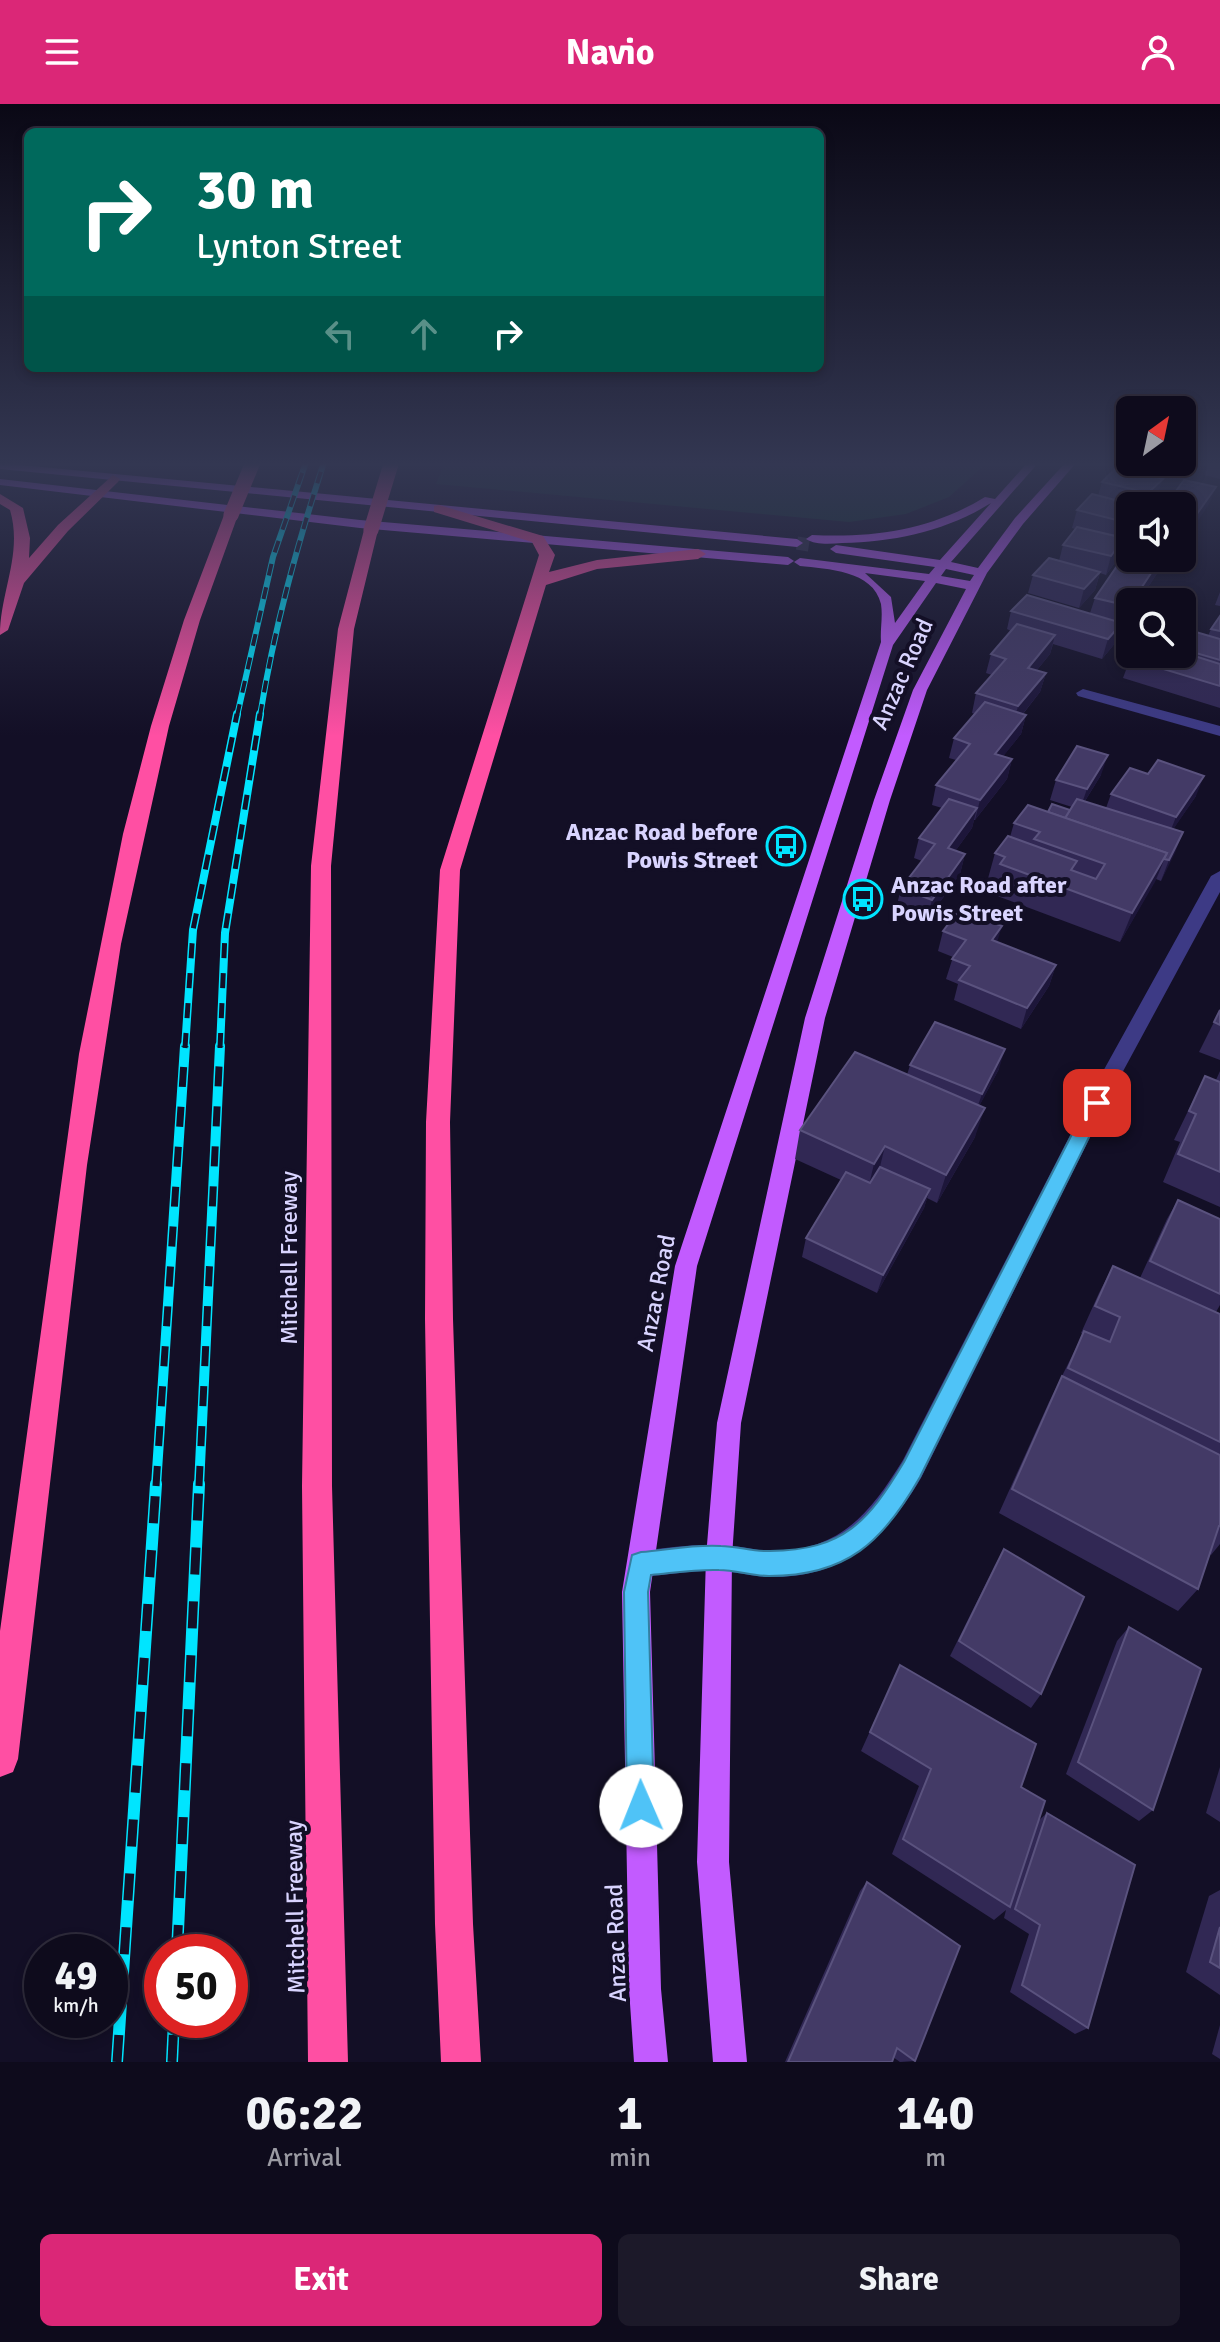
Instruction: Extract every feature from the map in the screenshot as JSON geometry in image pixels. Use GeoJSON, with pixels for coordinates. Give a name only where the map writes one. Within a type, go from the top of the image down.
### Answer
{"type":"FeatureCollection","features":[{"type":"Feature","properties":{"kind":"highway"},"geometry":{"type":"LineString","coordinates":[[0,630],[18,580],[20,553]]}},
{"type":"Feature","properties":{"kind":"highway"},"geometry":{"type":"LineString","coordinates":[[18,580],[41,553]]}},
{"type":"Feature","properties":{"kind":"highway"},"geometry":{"type":"LineString","coordinates":[[0,1759],[72,1179],[112,930],[166,706],[216,553]]}},
{"type":"Feature","properties":{"kind":"highway","name":"Mitchell Freeway"},"geometry":{"type":"LineString","coordinates":[[328,2062],[317,1486],[321,866],[346,629],[363,553]]}},
{"type":"Feature","properties":{"kind":"highway"},"geometry":{"type":"LineString","coordinates":[[461,2062],[454,1924],[439,1303],[438,1122],[450,870],[546,553]]}},
{"type":"Feature","properties":{"kind":"highway"},"geometry":{"type":"LineString","coordinates":[[539,582],[562,571],[698,554]]}},
{"type":"Feature","properties":{"kind":"main road"},"geometry":{"type":"LineString","coordinates":[[691,553],[978,580]]}},
{"type":"Feature","properties":{"kind":"main road"},"geometry":{"type":"LineString","coordinates":[[879,553],[943,564],[978,580]]}},
{"type":"Feature","properties":{"kind":"main road","name":"Anzac Road"},"geometry":{"type":"LineString","coordinates":[[651,2062],[645,1989],[636,1592],[686,1266],[886,645],[952,553]]}},
{"type":"Feature","properties":{"kind":"main road","name":"Anzac Road"},"geometry":{"type":"LineString","coordinates":[[730,2062],[713,1862],[719,1557],[729,1423],[815,1018],[882,800],[920,690],[978,580],[997,553]]}},
{"type":"Feature","properties":{"kind":"main road"},"geometry":{"type":"LineString","coordinates":[[850,568],[884,593],[890,606],[886,645]]}},
{"type":"Feature","properties":{"kind":"street"},"geometry":{"type":"LineString","coordinates":[[1083,693],[1220,731]]}},
{"type":"Feature","properties":{"kind":"street"},"geometry":{"type":"LineString","coordinates":[[641,1564],[719,1557],[769,1564],[830,1556],[855,1542],[895,1499],[1111,1075],[1220,876]]}},
{"type":"Feature","properties":{"kind":"building"},"geometry":{"type":"Polygon","coordinates":[[[1049,558],[1100,572],[1084,589],[1033,575],[1049,558]]]}},
{"type":"Feature","properties":{"kind":"building"},"geometry":{"type":"Polygon","coordinates":[[[1116,567],[1116,572],[1152,572],[1141,588],[1116,588],[1116,603],[1095,598],[1116,567]]]}},
{"type":"Feature","properties":{"kind":"building"},"geometry":{"type":"Polygon","coordinates":[[[1027,595],[1116,621],[1116,630],[1108,639],[1011,611],[1027,595]]]}},
{"type":"Feature","properties":{"kind":"building"},"geometry":{"type":"Polygon","coordinates":[[[1220,616],[1220,631],[1211,629],[1220,616]]]}},
{"type":"Feature","properties":{"kind":"building"},"geometry":{"type":"Polygon","coordinates":[[[1017,624],[1055,635],[1028,668],[1046,673],[1018,706],[976,693],[1006,659],[991,654],[1017,624]]]}},
{"type":"Feature","properties":{"kind":"building"},"geometry":{"type":"Polygon","coordinates":[[[1196,632],[1220,639],[1220,660],[1196,653],[1196,632]]]}},
{"type":"Feature","properties":{"kind":"building"},"geometry":{"type":"Polygon","coordinates":[[[1196,656],[1220,664],[1220,686],[1160,668],[1196,668],[1196,656]]]}},
{"type":"Feature","properties":{"kind":"building"},"geometry":{"type":"Polygon","coordinates":[[[985,702],[1026,715],[995,754],[1012,759],[980,800],[936,785],[970,744],[954,738],[985,702]]]}},
{"type":"Feature","properties":{"kind":"building"},"geometry":{"type":"Polygon","coordinates":[[[1077,746],[1108,755],[1087,789],[1056,780],[1077,746]]]}},
{"type":"Feature","properties":{"kind":"building"},"geometry":{"type":"Polygon","coordinates":[[[1158,760],[1204,776],[1176,817],[1111,794],[1130,768],[1148,774],[1158,760]]]}},
{"type":"Feature","properties":{"kind":"building"},"geometry":{"type":"Polygon","coordinates":[[[949,799],[977,808],[948,848],[965,854],[932,900],[901,888],[935,844],[919,838],[949,799]]]}},
{"type":"Feature","properties":{"kind":"building"},"geometry":{"type":"Polygon","coordinates":[[[1077,799],[1183,832],[1169,860],[1164,859],[1167,853],[1065,818],[1077,799]]]}},
{"type":"Feature","properties":{"kind":"building"},"geometry":{"type":"Polygon","coordinates":[[[1052,804],[1070,810],[1065,818],[1048,812],[1052,804]]]}},
{"type":"Feature","properties":{"kind":"building"},"geometry":{"type":"Polygon","coordinates":[[[1028,805],[1167,853],[1132,913],[1000,864],[1005,857],[995,853],[1008,836],[1077,861],[1071,870],[1096,879],[1105,864],[1034,839],[1040,832],[1014,823],[1028,805]]]}},
{"type":"Feature","properties":{"kind":"building"},"geometry":{"type":"Polygon","coordinates":[[[959,910],[1002,926],[992,940],[1056,965],[1027,1008],[959,980],[970,966],[952,959],[966,940],[943,931],[959,910]]]}},
{"type":"Feature","properties":{"kind":"building"},"geometry":{"type":"Polygon","coordinates":[[[1220,1010],[1220,1025],[1214,1022],[1220,1010]]]}},
{"type":"Feature","properties":{"kind":"building"},"geometry":{"type":"Polygon","coordinates":[[[935,1022],[1005,1049],[982,1094],[910,1065],[935,1022]]]}},
{"type":"Feature","properties":{"kind":"building"},"geometry":{"type":"Polygon","coordinates":[[[855,1052],[985,1108],[946,1175],[885,1146],[874,1164],[800,1130],[855,1052]]]}},
{"type":"Feature","properties":{"kind":"building"},"geometry":{"type":"Polygon","coordinates":[[[1205,1076],[1220,1082],[1220,1172],[1178,1154],[1196,1114],[1189,1111],[1205,1076]]]}},
{"type":"Feature","properties":{"kind":"building"},"geometry":{"type":"Polygon","coordinates":[[[880,1167],[930,1189],[883,1275],[806,1238],[846,1172],[870,1183],[880,1167]]]}},
{"type":"Feature","properties":{"kind":"building"},"geometry":{"type":"Polygon","coordinates":[[[1178,1200],[1220,1219],[1220,1294],[1150,1261],[1178,1200]]]}},
{"type":"Feature","properties":{"kind":"building"},"geometry":{"type":"Polygon","coordinates":[[[1113,1266],[1220,1314],[1220,1442],[1068,1368],[1084,1331],[1110,1342],[1120,1317],[1095,1306],[1113,1266]]]}},
{"type":"Feature","properties":{"kind":"building"},"geometry":{"type":"Polygon","coordinates":[[[1062,1376],[1220,1455],[1220,1526],[1198,1589],[1012,1489],[1062,1376]]]}},
{"type":"Feature","properties":{"kind":"building"},"geometry":{"type":"Polygon","coordinates":[[[1004,1549],[1084,1597],[1041,1694],[959,1641],[1004,1549]]]}},
{"type":"Feature","properties":{"kind":"building"},"geometry":{"type":"Polygon","coordinates":[[[1129,1627],[1201,1669],[1153,1810],[1078,1762],[1129,1627]]]}},
{"type":"Feature","properties":{"kind":"building"},"geometry":{"type":"Polygon","coordinates":[[[900,1665],[1036,1744],[1021,1787],[1045,1801],[1010,1907],[903,1839],[931,1769],[870,1732],[900,1665]]]}},
{"type":"Feature","properties":{"kind":"building"},"geometry":{"type":"Polygon","coordinates":[[[1047,1813],[1135,1865],[1088,2028],[1022,1985],[1040,1925],[1015,1909],[1047,1813]]]}},
{"type":"Feature","properties":{"kind":"building"},"geometry":{"type":"Polygon","coordinates":[[[867,1882],[960,1946],[915,2061],[897,2048],[892,2062],[788,2062],[867,1882]]]}},
{"type":"Feature","properties":{"kind":"building"},"geometry":{"type":"Polygon","coordinates":[[[1220,1927],[1220,1968],[1210,1962],[1220,1927]]]}},
{"type":"Feature","properties":{"kind":"railway"},"geometry":{"type":"LineString","coordinates":[[237,716],[274,553]]}},
{"type":"Feature","properties":{"kind":"railway"},"geometry":{"type":"LineString","coordinates":[[260,716],[272,651],[297,553]]}},
{"type":"Feature","properties":{"kind":"railway"},"geometry":{"type":"LineString","coordinates":[[185,1048],[193,930],[237,714]]}},
{"type":"Feature","properties":{"kind":"railway"},"geometry":{"type":"LineString","coordinates":[[220,1048],[225,933],[260,714]]}},
{"type":"Feature","properties":{"kind":"railway"},"geometry":{"type":"LineString","coordinates":[[156,1486],[185,1046]]}},
{"type":"Feature","properties":{"kind":"railway"},"geometry":{"type":"LineString","coordinates":[[199,1486],[220,1046]]}},
{"type":"Feature","properties":{"kind":"railway"},"geometry":{"type":"LineString","coordinates":[[117,2062],[156,1484]]}},
{"type":"Feature","properties":{"kind":"railway"},"geometry":{"type":"LineString","coordinates":[[178,1934],[199,1484]]}},
{"type":"Feature","properties":{"kind":"railway"},"geometry":{"type":"LineString","coordinates":[[172,2062],[173,2038]]}},
{"type":"Feature","properties":{"kind":"place","name":"Anzac Road before Powis Street"},"geometry":{"type":"Point","coordinates":[786,846]}},
{"type":"Feature","properties":{"kind":"place","name":"Anzac Road after Powis Street"},"geometry":{"type":"Point","coordinates":[863,899]}},
{"type":"Feature","properties":{"kind":"route"},"geometry":{"type":"LineString","coordinates":[[641,1806],[636,1592],[641,1564],[719,1557],[769,1564],[807,1560],[830,1556],[855,1542],[873,1526],[895,1499],[912,1469],[1097,1103]]}}]}
